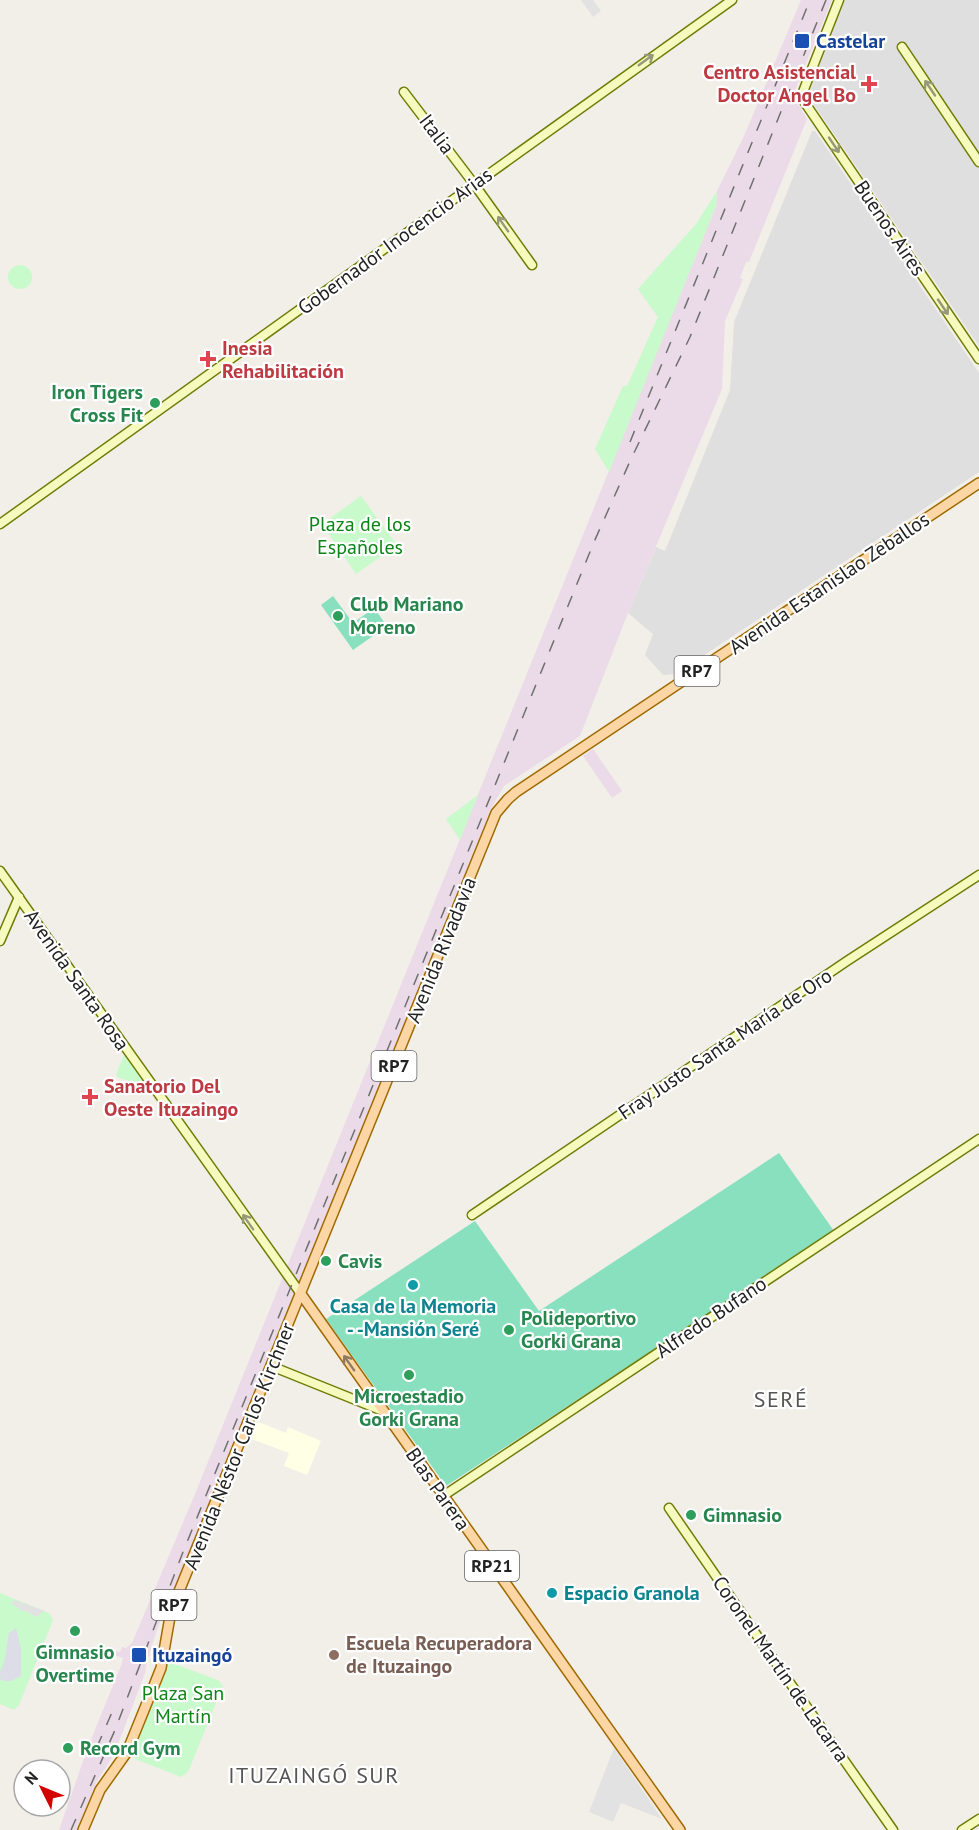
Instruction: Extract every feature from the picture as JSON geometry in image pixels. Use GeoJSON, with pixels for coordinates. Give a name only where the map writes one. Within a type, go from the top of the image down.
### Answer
{"type":"FeatureCollection","features":[{"type":"Feature","properties":{"kind":"main road","name":"Avenida Estanislao Zeballos"},"geometry":{"type":"LineString","coordinates":[[501,806],[516,792],[979,483]]}},
{"type":"Feature","properties":{"kind":"main road","name":"Avenida Rivadavia"},"geometry":{"type":"LineString","coordinates":[[301,1294],[496,813],[501,806]]}},
{"type":"Feature","properties":{"kind":"main road","name":"Avenida Néstor Carlos Kirchner"},"geometry":{"type":"LineString","coordinates":[[83,1830],[100,1790],[127,1752],[137,1728],[161,1668],[171,1611],[301,1294]]}},
{"type":"Feature","properties":{"kind":"main road","name":"Blas Parera"},"geometry":{"type":"LineString","coordinates":[[301,1294],[680,1830]]}},
{"type":"Feature","properties":{"kind":"street","name":"Gobernador Inocencio Arias"},"geometry":{"type":"LineString","coordinates":[[0,524],[732,0]]}},
{"type":"Feature","properties":{"kind":"street","name":"Buenos Aires"},"geometry":{"type":"LineString","coordinates":[[839,0],[801,97],[979,359]]}},
{"type":"Feature","properties":{"kind":"street"},"geometry":{"type":"LineString","coordinates":[[902,47],[979,162]]}},
{"type":"Feature","properties":{"kind":"street","name":"Italia"},"geometry":{"type":"LineString","coordinates":[[404,92],[532,265]]}},
{"type":"Feature","properties":{"kind":"street","name":"Avenida Santa Rosa"},"geometry":{"type":"LineString","coordinates":[[0,871],[301,1294]]}},
{"type":"Feature","properties":{"kind":"street","name":"Fray Justo Santa María de Oro"},"geometry":{"type":"LineString","coordinates":[[472,1215],[846,961],[979,875]]}},
{"type":"Feature","properties":{"kind":"street"},"geometry":{"type":"LineString","coordinates":[[0,941],[19,897]]}},
{"type":"Feature","properties":{"kind":"street","name":"Alfredo Bufano"},"geometry":{"type":"LineString","coordinates":[[443,1496],[979,1139]]}},
{"type":"Feature","properties":{"kind":"street"},"geometry":{"type":"LineString","coordinates":[[271,1366],[383,1411]]}},
{"type":"Feature","properties":{"kind":"street","name":"Coronel Martín de Lacarra"},"geometry":{"type":"LineString","coordinates":[[669,1508],[893,1830]]}},
{"type":"Feature","properties":{"kind":"street"},"geometry":{"type":"LineString","coordinates":[[962,1830],[979,1819]]}},
{"type":"Feature","properties":{"kind":"shaded area"},"geometry":{"type":"Polygon","coordinates":[[[581,0],[593,0],[601,11],[593,17],[581,0]]]}},
{"type":"Feature","properties":{"kind":"shaded area"},"geometry":{"type":"Polygon","coordinates":[[[801,0],[832,0],[793,95],[807,119],[749,262],[746,262],[740,278],[743,279],[725,321],[722,389],[628,613],[580,736],[504,786],[491,809],[157,1630],[145,1673],[114,1755],[97,1781],[77,1830],[59,1830],[63,1818],[72,1818],[72,1793],[122,1663],[123,1658],[113,1655],[114,1651],[120,1652],[122,1647],[126,1648],[132,1643],[195,1494],[716,206],[717,191],[744,136],[801,0]]]}},
{"type":"Feature","properties":{"kind":"shaded area"},"geometry":{"type":"Polygon","coordinates":[[[845,0],[979,0],[979,346],[808,96],[845,0]]]}},
{"type":"Feature","properties":{"kind":"shaded area"},"geometry":{"type":"Polygon","coordinates":[[[812,131],[815,131],[979,373],[979,472],[676,674],[663,675],[645,655],[653,634],[628,613],[656,547],[665,551],[730,390],[734,322],[812,131]]]}},
{"type":"Feature","properties":{"kind":"shaded area"},"geometry":{"type":"Polygon","coordinates":[[[593,749],[622,791],[612,798],[583,756],[593,749]]]}},
{"type":"Feature","properties":{"kind":"shaded area"},"geometry":{"type":"Polygon","coordinates":[[[256,1421],[286,1433],[288,1427],[321,1441],[307,1475],[284,1466],[289,1453],[249,1438],[256,1421]]]}},
{"type":"Feature","properties":{"kind":"shaded area"},"geometry":{"type":"Polygon","coordinates":[[[15,1600],[45,1611],[36,1617],[11,1603],[15,1600]]]}},
{"type":"Feature","properties":{"kind":"shaded area"},"geometry":{"type":"Polygon","coordinates":[[[16,1628],[21,1648],[21,1676],[11,1681],[4,1681],[0,1679],[0,1672],[9,1633],[16,1628]]]}},
{"type":"Feature","properties":{"kind":"shaded area"},"geometry":{"type":"Polygon","coordinates":[[[614,1748],[662,1819],[621,1803],[613,1822],[589,1812],[614,1748]]]}},
{"type":"Feature","properties":{"kind":"green space"},"geometry":{"type":"Polygon","coordinates":[[[717,191],[716,206],[609,472],[595,449],[623,386],[627,386],[658,317],[638,289],[696,224],[717,191]]]}},
{"type":"Feature","properties":{"kind":"green space"},"geometry":{"type":"Polygon","coordinates":[[[20,265],[29,268],[32,277],[29,286],[20,289],[11,286],[8,277],[11,268],[20,265]]]}},
{"type":"Feature","properties":{"kind":"green space","name":"Plaza de los Españoles"},"geometry":{"type":"Polygon","coordinates":[[[361,496],[397,545],[356,574],[322,524],[361,496]]]}},
{"type":"Feature","properties":{"kind":"green space","name":"Club Mariano Moreno"},"geometry":{"type":"Polygon","coordinates":[[[333,596],[353,623],[374,608],[387,626],[353,650],[321,605],[333,596]]]}},
{"type":"Feature","properties":{"kind":"green space"},"geometry":{"type":"Polygon","coordinates":[[[478,795],[460,840],[446,819],[478,795]]]}},
{"type":"Feature","properties":{"kind":"green space"},"geometry":{"type":"Polygon","coordinates":[[[124,1055],[147,1087],[117,1077],[116,1074],[124,1055]]]}},
{"type":"Feature","properties":{"kind":"green space","name":"Polideportivo Gorki Grana"},"geometry":{"type":"Polygon","coordinates":[[[779,1153],[834,1231],[446,1486],[326,1319],[475,1221],[539,1311],[779,1153]]]}},
{"type":"Feature","properties":{"kind":"green space"},"geometry":{"type":"Polygon","coordinates":[[[0,1593],[49,1613],[53,1620],[19,1705],[14,1710],[0,1704],[0,1593]]]}},
{"type":"Feature","properties":{"kind":"green space","name":"Plaza San Martín"},"geometry":{"type":"Polygon","coordinates":[[[172,1663],[218,1680],[223,1686],[188,1772],[181,1777],[135,1759],[131,1755],[167,1665],[172,1663]]]}},
{"type":"Feature","properties":{"kind":"railway"},"geometry":{"type":"LineString","coordinates":[[630,442],[810,0]]}},
{"type":"Feature","properties":{"kind":"railway"},"geometry":{"type":"LineString","coordinates":[[71,1830],[115,1730],[183,1552],[594,542],[690,337],[826,0]]}},
{"type":"Feature","properties":{"kind":"railway"},"geometry":{"type":"LineString","coordinates":[[97,1747],[116,1703]]}},
{"type":"Feature","properties":{"kind":"place","name":"Castelar"},"geometry":{"type":"Point","coordinates":[802,41]}},
{"type":"Feature","properties":{"kind":"place","name":"Centro Asistencial Doctor Angel Bo"},"geometry":{"type":"Point","coordinates":[869,84]}},
{"type":"Feature","properties":{"kind":"place","name":"Inesia Rehabilitación"},"geometry":{"type":"Point","coordinates":[208,359]}},
{"type":"Feature","properties":{"kind":"place","name":"Iron Tigers Cross Fit"},"geometry":{"type":"Point","coordinates":[155,403]}},
{"type":"Feature","properties":{"kind":"place","name":"Club Mariano Moreno"},"geometry":{"type":"Point","coordinates":[338,616]}},
{"type":"Feature","properties":{"kind":"place","name":"Sanatorio Del Oeste Ituzaingo"},"geometry":{"type":"Point","coordinates":[90,1097]}},
{"type":"Feature","properties":{"kind":"place","name":"Cavis"},"geometry":{"type":"Point","coordinates":[326,1261]}},
{"type":"Feature","properties":{"kind":"place","name":"Casa de la Memoria - -Mansión Seré"},"geometry":{"type":"Point","coordinates":[413,1285]}},
{"type":"Feature","properties":{"kind":"place","name":"Polideportivo Gorki Grana"},"geometry":{"type":"Point","coordinates":[509,1330]}},
{"type":"Feature","properties":{"kind":"place","name":"Microestadio Gorki Grana"},"geometry":{"type":"Point","coordinates":[409,1375]}},
{"type":"Feature","properties":{"kind":"place","name":"Gimnasio"},"geometry":{"type":"Point","coordinates":[691,1515]}},
{"type":"Feature","properties":{"kind":"place","name":"Espacio Granola"},"geometry":{"type":"Point","coordinates":[552,1593]}},
{"type":"Feature","properties":{"kind":"place","name":"Gimnasio Overtime"},"geometry":{"type":"Point","coordinates":[75,1631]}},
{"type":"Feature","properties":{"kind":"place","name":"Ituzaingó"},"geometry":{"type":"Point","coordinates":[139,1655]}},
{"type":"Feature","properties":{"kind":"place","name":"Escuela Recuperadora de Ituzaingo"},"geometry":{"type":"Point","coordinates":[334,1655]}},
{"type":"Feature","properties":{"kind":"place","name":"Record Gym"},"geometry":{"type":"Point","coordinates":[68,1748]}},
{"type":"Feature","properties":{"kind":"district","name":"SERÉ"},"geometry":{"type":"Point","coordinates":[781,1399]}},
{"type":"Feature","properties":{"kind":"district","name":"ITUZAINGÓ SUR"},"geometry":{"type":"Point","coordinates":[314,1775]}}]}
